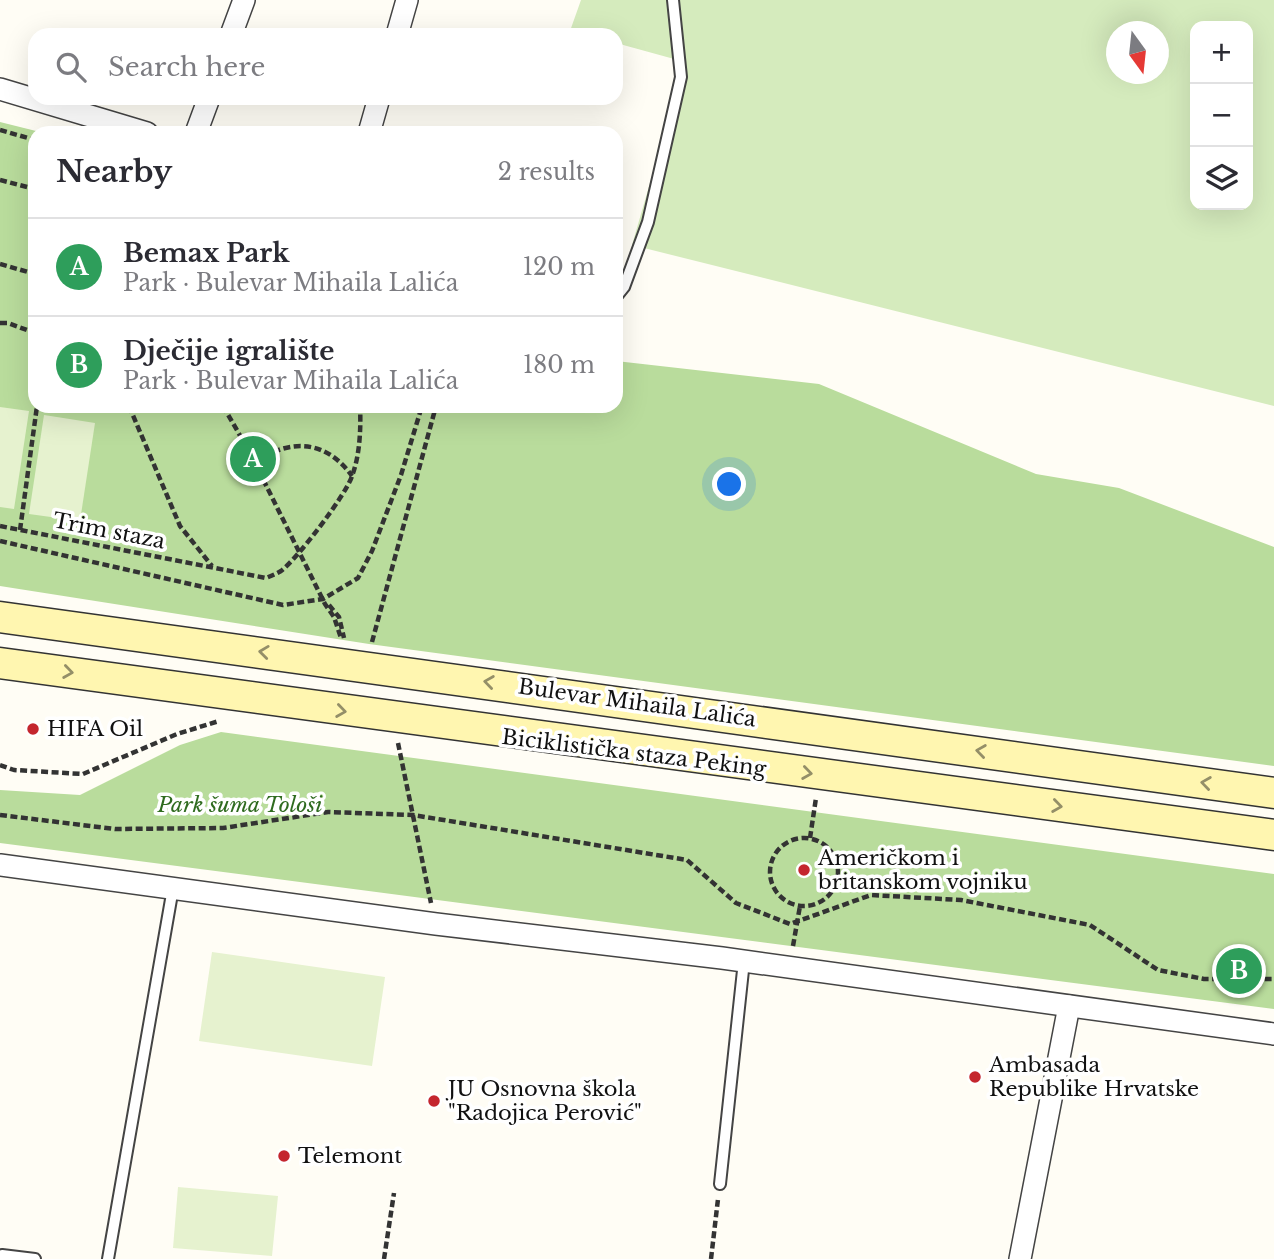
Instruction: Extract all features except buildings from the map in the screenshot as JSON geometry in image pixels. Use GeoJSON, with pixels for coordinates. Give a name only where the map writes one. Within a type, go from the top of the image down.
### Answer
{"type":"FeatureCollection","features":[{"type":"Feature","properties":{"kind":"main road","name":"Bulevar Mihaila Lalića"},"geometry":{"type":"LineString","coordinates":[[0,617],[1274,793]]}},
{"type":"Feature","properties":{"kind":"main road"},"geometry":{"type":"LineString","coordinates":[[0,663],[1274,835]]}},
{"type":"Feature","properties":{"kind":"street"},"geometry":{"type":"LineString","coordinates":[[234,28],[244,0]]}},
{"type":"Feature","properties":{"kind":"street"},"geometry":{"type":"LineString","coordinates":[[399,28],[407,0]]}},
{"type":"Feature","properties":{"kind":"street"},"geometry":{"type":"LineString","coordinates":[[0,89],[28,97]]}},
{"type":"Feature","properties":{"kind":"street"},"geometry":{"type":"LineString","coordinates":[[53,105],[124,126]]}},
{"type":"Feature","properties":{"kind":"street"},"geometry":{"type":"LineString","coordinates":[[198,126],[206,105]]}},
{"type":"Feature","properties":{"kind":"street"},"geometry":{"type":"LineString","coordinates":[[371,126],[377,105]]}},
{"type":"Feature","properties":{"kind":"street"},"geometry":{"type":"LineString","coordinates":[[0,865],[436,924],[744,961],[1274,1034]]}},
{"type":"Feature","properties":{"kind":"street"},"geometry":{"type":"LineString","coordinates":[[1020,1259],[1069,1006]]}},
{"type":"Feature","properties":{"kind":"lane"},"geometry":{"type":"LineString","coordinates":[[623,288],[648,222],[681,77],[673,0]]}},
{"type":"Feature","properties":{"kind":"lane"},"geometry":{"type":"LineString","coordinates":[[108,1259],[173,888]]}},
{"type":"Feature","properties":{"kind":"lane"},"geometry":{"type":"LineString","coordinates":[[720,1184],[744,961]]}},
{"type":"Feature","properties":{"kind":"lane"},"geometry":{"type":"LineString","coordinates":[[2,1255],[35,1259]]}},
{"type":"Feature","properties":{"kind":"path"},"geometry":{"type":"LineString","coordinates":[[0,130],[28,138]]}},
{"type":"Feature","properties":{"kind":"path"},"geometry":{"type":"LineString","coordinates":[[0,180],[28,187]]}},
{"type":"Feature","properties":{"kind":"path"},"geometry":{"type":"LineString","coordinates":[[0,264],[28,272]]}},
{"type":"Feature","properties":{"kind":"path"},"geometry":{"type":"LineString","coordinates":[[0,323],[28,330]]}},
{"type":"Feature","properties":{"kind":"path"},"geometry":{"type":"LineString","coordinates":[[20,530],[36,413]]}},
{"type":"Feature","properties":{"kind":"path","name":"Trim staza"},"geometry":{"type":"LineString","coordinates":[[132,413],[180,526],[212,566]]}},
{"type":"Feature","properties":{"kind":"path"},"geometry":{"type":"LineString","coordinates":[[227,413],[334,617],[341,638]]}},
{"type":"Feature","properties":{"kind":"path","name":"Trim staza"},"geometry":{"type":"LineString","coordinates":[[0,526],[266,578],[279,573],[299,550],[333,508],[352,476],[358,446],[360,413]]}},
{"type":"Feature","properties":{"kind":"path"},"geometry":{"type":"LineString","coordinates":[[0,541],[284,605],[323,599],[358,579],[372,551],[401,475],[420,413]]}},
{"type":"Feature","properties":{"kind":"path"},"geometry":{"type":"LineString","coordinates":[[370,648],[434,413]]}},
{"type":"Feature","properties":{"kind":"path"},"geometry":{"type":"LineString","coordinates":[[254,462],[287,448],[311,446],[334,454],[352,476]]}},
{"type":"Feature","properties":{"kind":"path"},"geometry":{"type":"LineString","coordinates":[[323,599],[339,617],[346,643]]}},
{"type":"Feature","properties":{"kind":"path"},"geometry":{"type":"LineString","coordinates":[[0,765],[14,770],[83,774],[177,734],[229,719]]}},
{"type":"Feature","properties":{"kind":"path"},"geometry":{"type":"LineString","coordinates":[[410,740],[397,738],[436,924]]}},
{"type":"Feature","properties":{"kind":"path"},"geometry":{"type":"LineString","coordinates":[[806,791],[817,793],[810,838]]}},
{"type":"Feature","properties":{"kind":"path"},"geometry":{"type":"LineString","coordinates":[[0,815],[115,829],[223,828],[328,812],[413,815],[687,860],[736,903],[790,924],[871,895],[961,900],[1090,925],[1158,970],[1204,979],[1274,979]]}},
{"type":"Feature","properties":{"kind":"path"},"geometry":{"type":"LineString","coordinates":[[795,838],[810,838],[827,847],[834,855],[838,877],[828,897],[818,903],[800,906],[777,894],[772,884],[771,863],[776,851],[785,843],[795,838]]}},
{"type":"Feature","properties":{"kind":"path"},"geometry":{"type":"LineString","coordinates":[[792,952],[800,906]]}},
{"type":"Feature","properties":{"kind":"path"},"geometry":{"type":"LineString","coordinates":[[711,1259],[720,1184]]}},
{"type":"Feature","properties":{"kind":"path"},"geometry":{"type":"LineString","coordinates":[[384,1259],[394,1194]]}},
{"type":"Feature","properties":{"kind":"green space"},"geometry":{"type":"Polygon","coordinates":[[[581,0],[1274,0],[1274,406],[632,245],[685,62],[623,45],[623,28],[571,28],[581,0]]]}},
{"type":"Feature","properties":{"kind":"green space"},"geometry":{"type":"Polygon","coordinates":[[[0,122],[28,129],[28,413],[623,413],[623,362],[819,384],[1036,474],[1119,488],[1274,547],[1274,766],[369,644],[0,586],[0,122]]]}},
{"type":"Feature","properties":{"kind":"green space"},"geometry":{"type":"Polygon","coordinates":[[[0,407],[28,411],[14,509],[0,507],[0,407]]]}},
{"type":"Feature","properties":{"kind":"green space"},"geometry":{"type":"Polygon","coordinates":[[[44,415],[95,423],[80,521],[29,514],[44,415]]]}},
{"type":"Feature","properties":{"kind":"green space","name":"Park šuma Tološi"},"geometry":{"type":"Polygon","coordinates":[[[221,732],[1274,874],[1274,1009],[0,843],[0,790],[80,795],[180,745],[221,732]]]}},
{"type":"Feature","properties":{"kind":"green space"},"geometry":{"type":"Polygon","coordinates":[[[212,952],[385,977],[372,1066],[199,1041],[212,952]]]}},
{"type":"Feature","properties":{"kind":"green space"},"geometry":{"type":"Polygon","coordinates":[[[178,1187],[278,1196],[272,1256],[173,1248],[178,1187]]]}},
{"type":"Feature","properties":{"kind":"place","name":"Bemax Park"},"geometry":{"type":"Point","coordinates":[253,459]}},
{"type":"Feature","properties":{"kind":"place","name":"HIFA Oil"},"geometry":{"type":"Point","coordinates":[33,729]}},
{"type":"Feature","properties":{"kind":"place","name":"Američkom i britanskom vojniku"},"geometry":{"type":"Point","coordinates":[804,870]}},
{"type":"Feature","properties":{"kind":"place","name":"Dječije igralište"},"geometry":{"type":"Point","coordinates":[1239,971]}},
{"type":"Feature","properties":{"kind":"place","name":"Ambasada Republike Hrvatske"},"geometry":{"type":"Point","coordinates":[975,1077]}},
{"type":"Feature","properties":{"kind":"place","name":"JU Osnovna škola \"Radojica Perović\""},"geometry":{"type":"Point","coordinates":[434,1101]}},
{"type":"Feature","properties":{"kind":"place","name":"Telemont"},"geometry":{"type":"Point","coordinates":[284,1156]}}]}
